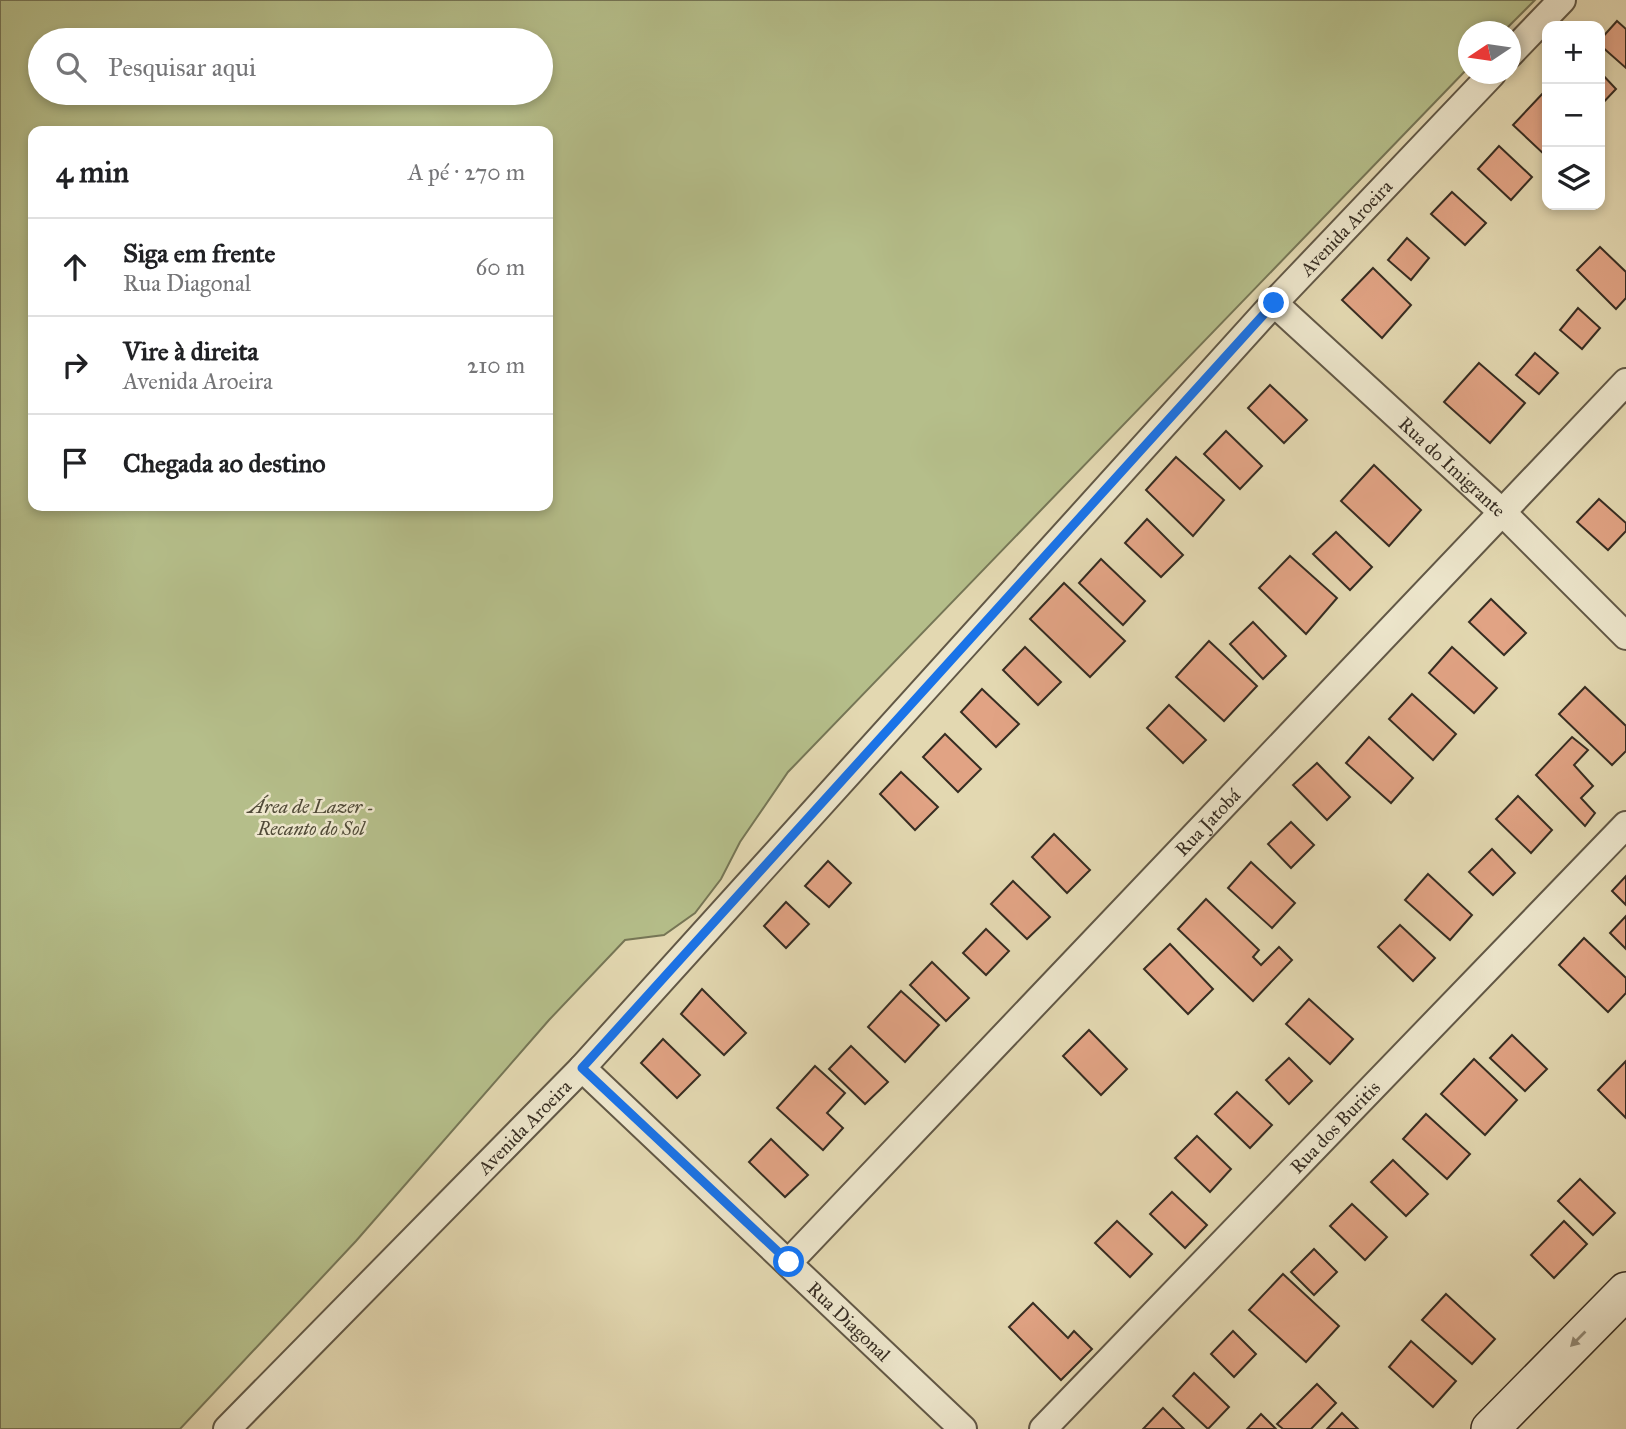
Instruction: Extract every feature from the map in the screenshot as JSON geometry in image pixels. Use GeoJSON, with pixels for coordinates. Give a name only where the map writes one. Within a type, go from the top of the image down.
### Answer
{"type":"FeatureCollection","features":[{"type":"Feature","properties":{"kind":"street"},"geometry":{"type":"LineString","coordinates":[[1521,43],[1562,0]]}},
{"type":"Feature","properties":{"kind":"street","name":"Avenida Aroeira"},"geometry":{"type":"LineString","coordinates":[[226,1429],[582,1068],[1274,303],[1482,84]]}},
{"type":"Feature","properties":{"kind":"street","name":"Rua do Imigrante"},"geometry":{"type":"LineString","coordinates":[[1274,303],[1502,512],[1626,636]]}},
{"type":"Feature","properties":{"kind":"street","name":"Rua Jatobá"},"geometry":{"type":"LineString","coordinates":[[789,1262],[1626,382]]}},
{"type":"Feature","properties":{"kind":"street","name":"Rua dos Buritis"},"geometry":{"type":"LineString","coordinates":[[1042,1429],[1626,825]]}},
{"type":"Feature","properties":{"kind":"street","name":"Rua Diagonal"},"geometry":{"type":"LineString","coordinates":[[582,1068],[963,1429]]}},
{"type":"Feature","properties":{"kind":"street"},"geometry":{"type":"LineString","coordinates":[[1490,1429],[1626,1291]]}},
{"type":"Feature","properties":{"kind":"green space","name":"Área de Lazer - Recanto do Sol"},"geometry":{"type":"Polygon","coordinates":[[[0,0],[1535,0],[1514,21],[1458,21],[1458,78],[788,772],[740,842],[721,879],[695,913],[664,935],[625,940],[549,1020],[356,1241],[180,1429],[0,1429],[0,0]]]}},
{"type":"Feature","properties":{"kind":"building"},"geometry":{"type":"Polygon","coordinates":[[[1617,21],[1626,29],[1626,68],[1605,49],[1605,34],[1617,21]]]}},
{"type":"Feature","properties":{"kind":"building"},"geometry":{"type":"Polygon","coordinates":[[[1605,77],[1616,89],[1605,101],[1605,77]]]}},
{"type":"Feature","properties":{"kind":"building"},"geometry":{"type":"Polygon","coordinates":[[[1542,94],[1542,152],[1513,125],[1542,94]]]}},
{"type":"Feature","properties":{"kind":"building"},"geometry":{"type":"Polygon","coordinates":[[[1499,146],[1532,177],[1511,200],[1478,169],[1499,146]]]}},
{"type":"Feature","properties":{"kind":"building"},"geometry":{"type":"Polygon","coordinates":[[[1452,192],[1486,223],[1465,245],[1431,214],[1452,192]]]}},
{"type":"Feature","properties":{"kind":"building"},"geometry":{"type":"Polygon","coordinates":[[[1407,238],[1429,258],[1411,280],[1388,260],[1407,238]]]}},
{"type":"Feature","properties":{"kind":"building"},"geometry":{"type":"Polygon","coordinates":[[[1600,247],[1626,272],[1626,298],[1616,309],[1577,270],[1600,247]]]}},
{"type":"Feature","properties":{"kind":"building"},"geometry":{"type":"Polygon","coordinates":[[[1373,268],[1411,305],[1382,338],[1342,300],[1373,268]]]}},
{"type":"Feature","properties":{"kind":"building"},"geometry":{"type":"Polygon","coordinates":[[[1578,308],[1600,328],[1582,349],[1560,330],[1578,308]]]}},
{"type":"Feature","properties":{"kind":"building"},"geometry":{"type":"Polygon","coordinates":[[[1535,353],[1558,373],[1539,394],[1516,375],[1535,353]]]}},
{"type":"Feature","properties":{"kind":"building"},"geometry":{"type":"Polygon","coordinates":[[[1479,363],[1525,403],[1490,443],[1444,402],[1479,363]]]}},
{"type":"Feature","properties":{"kind":"building"},"geometry":{"type":"Polygon","coordinates":[[[1270,385],[1307,420],[1284,443],[1248,408],[1270,385]]]}},
{"type":"Feature","properties":{"kind":"building"},"geometry":{"type":"Polygon","coordinates":[[[1226,431],[1262,466],[1240,489],[1204,454],[1226,431]]]}},
{"type":"Feature","properties":{"kind":"building"},"geometry":{"type":"Polygon","coordinates":[[[1176,457],[1224,500],[1193,536],[1146,490],[1176,457]]]}},
{"type":"Feature","properties":{"kind":"building"},"geometry":{"type":"Polygon","coordinates":[[[1374,465],[1421,510],[1389,546],[1341,501],[1374,465]]]}},
{"type":"Feature","properties":{"kind":"building"},"geometry":{"type":"Polygon","coordinates":[[[1599,499],[1626,523],[1626,531],[1608,550],[1577,522],[1599,499]]]}},
{"type":"Feature","properties":{"kind":"building"},"geometry":{"type":"Polygon","coordinates":[[[1147,519],[1183,555],[1161,577],[1125,543],[1147,519]]]}},
{"type":"Feature","properties":{"kind":"building"},"geometry":{"type":"Polygon","coordinates":[[[1336,532],[1372,567],[1350,590],[1313,554],[1336,532]]]}},
{"type":"Feature","properties":{"kind":"building"},"geometry":{"type":"Polygon","coordinates":[[[1290,556],[1337,598],[1306,634],[1259,588],[1290,556]]]}},
{"type":"Feature","properties":{"kind":"building"},"geometry":{"type":"Polygon","coordinates":[[[1101,559],[1145,601],[1123,625],[1079,583],[1101,559]]]}},
{"type":"Feature","properties":{"kind":"building"},"geometry":{"type":"Polygon","coordinates":[[[1064,583],[1125,641],[1090,677],[1030,619],[1064,583]]]}},
{"type":"Feature","properties":{"kind":"building"},"geometry":{"type":"Polygon","coordinates":[[[1491,599],[1526,633],[1504,655],[1469,622],[1491,599]]]}},
{"type":"Feature","properties":{"kind":"building"},"geometry":{"type":"Polygon","coordinates":[[[1253,622],[1286,656],[1263,679],[1230,644],[1253,622]]]}},
{"type":"Feature","properties":{"kind":"building"},"geometry":{"type":"Polygon","coordinates":[[[1209,641],[1257,686],[1224,721],[1176,677],[1209,641]]]}},
{"type":"Feature","properties":{"kind":"building"},"geometry":{"type":"Polygon","coordinates":[[[1025,647],[1061,682],[1038,705],[1003,670],[1025,647]]]}},
{"type":"Feature","properties":{"kind":"building"},"geometry":{"type":"Polygon","coordinates":[[[1452,647],[1497,688],[1474,713],[1429,673],[1452,647]]]}},
{"type":"Feature","properties":{"kind":"building"},"geometry":{"type":"Polygon","coordinates":[[[1585,687],[1626,726],[1626,751],[1612,765],[1559,714],[1585,687]]]}},
{"type":"Feature","properties":{"kind":"building"},"geometry":{"type":"Polygon","coordinates":[[[982,689],[1019,724],[996,747],[961,712],[982,689]]]}},
{"type":"Feature","properties":{"kind":"building"},"geometry":{"type":"Polygon","coordinates":[[[1412,694],[1456,734],[1433,760],[1389,719],[1412,694]]]}},
{"type":"Feature","properties":{"kind":"building"},"geometry":{"type":"Polygon","coordinates":[[[1169,705],[1206,740],[1183,763],[1147,728],[1169,705]]]}},
{"type":"Feature","properties":{"kind":"building"},"geometry":{"type":"Polygon","coordinates":[[[945,734],[981,769],[958,792],[923,757],[945,734]]]}},
{"type":"Feature","properties":{"kind":"building"},"geometry":{"type":"Polygon","coordinates":[[[1369,737],[1413,778],[1391,803],[1346,763],[1369,737]]]}},
{"type":"Feature","properties":{"kind":"building"},"geometry":{"type":"Polygon","coordinates":[[[1572,737],[1588,750],[1574,765],[1593,786],[1581,798],[1595,813],[1585,826],[1536,775],[1572,737]]]}},
{"type":"Feature","properties":{"kind":"building"},"geometry":{"type":"Polygon","coordinates":[[[1317,763],[1350,797],[1327,820],[1293,785],[1317,763]]]}},
{"type":"Feature","properties":{"kind":"building"},"geometry":{"type":"Polygon","coordinates":[[[901,772],[938,807],[915,830],[880,794],[901,772]]]}},
{"type":"Feature","properties":{"kind":"building"},"geometry":{"type":"Polygon","coordinates":[[[1518,796],[1552,830],[1531,853],[1496,819],[1518,796]]]}},
{"type":"Feature","properties":{"kind":"building"},"geometry":{"type":"Polygon","coordinates":[[[1291,822],[1314,845],[1291,868],[1268,844],[1291,822]]]}},
{"type":"Feature","properties":{"kind":"building"},"geometry":{"type":"Polygon","coordinates":[[[1054,834],[1090,870],[1067,893],[1032,857],[1054,834]]]}},
{"type":"Feature","properties":{"kind":"building"},"geometry":{"type":"Polygon","coordinates":[[[1492,849],[1515,873],[1493,895],[1469,872],[1492,849]]]}},
{"type":"Feature","properties":{"kind":"building"},"geometry":{"type":"Polygon","coordinates":[[[828,861],[851,883],[829,907],[805,886],[828,861]]]}},
{"type":"Feature","properties":{"kind":"building"},"geometry":{"type":"Polygon","coordinates":[[[1251,862],[1295,903],[1272,928],[1228,888],[1251,862]]]}},
{"type":"Feature","properties":{"kind":"building"},"geometry":{"type":"Polygon","coordinates":[[[1428,874],[1472,915],[1450,940],[1405,900],[1428,874]]]}},
{"type":"Feature","properties":{"kind":"building"},"geometry":{"type":"Polygon","coordinates":[[[1626,876],[1626,905],[1612,891],[1626,876]]]}},
{"type":"Feature","properties":{"kind":"building"},"geometry":{"type":"Polygon","coordinates":[[[1013,881],[1050,917],[1027,939],[991,904],[1013,881]]]}},
{"type":"Feature","properties":{"kind":"building"},"geometry":{"type":"Polygon","coordinates":[[[1206,899],[1259,950],[1253,957],[1261,965],[1279,947],[1292,960],[1253,1001],[1178,929],[1206,899]]]}},
{"type":"Feature","properties":{"kind":"building"},"geometry":{"type":"Polygon","coordinates":[[[786,902],[809,924],[786,948],[764,926],[786,902]]]}},
{"type":"Feature","properties":{"kind":"building"},"geometry":{"type":"Polygon","coordinates":[[[1626,916],[1626,949],[1610,933],[1626,916]]]}},
{"type":"Feature","properties":{"kind":"building"},"geometry":{"type":"Polygon","coordinates":[[[1400,925],[1435,958],[1413,981],[1378,947],[1400,925]]]}},
{"type":"Feature","properties":{"kind":"building"},"geometry":{"type":"Polygon","coordinates":[[[986,929],[1009,951],[986,975],[963,953],[986,929]]]}},
{"type":"Feature","properties":{"kind":"building"},"geometry":{"type":"Polygon","coordinates":[[[1584,938],[1626,978],[1626,993],[1608,1012],[1559,965],[1584,938]]]}},
{"type":"Feature","properties":{"kind":"building"},"geometry":{"type":"Polygon","coordinates":[[[1170,944],[1213,989],[1188,1014],[1144,969],[1170,944]]]}},
{"type":"Feature","properties":{"kind":"building"},"geometry":{"type":"Polygon","coordinates":[[[932,962],[969,998],[946,1021],[910,985],[932,962]]]}},
{"type":"Feature","properties":{"kind":"building"},"geometry":{"type":"Polygon","coordinates":[[[702,989],[746,1033],[724,1055],[681,1014],[702,989]]]}},
{"type":"Feature","properties":{"kind":"building"},"geometry":{"type":"Polygon","coordinates":[[[901,991],[939,1025],[905,1062],[868,1027],[901,991]]]}},
{"type":"Feature","properties":{"kind":"building"},"geometry":{"type":"Polygon","coordinates":[[[1309,999],[1353,1039],[1330,1064],[1286,1024],[1309,999]]]}},
{"type":"Feature","properties":{"kind":"building"},"geometry":{"type":"Polygon","coordinates":[[[1089,1030],[1127,1069],[1101,1095],[1063,1056],[1089,1030]]]}},
{"type":"Feature","properties":{"kind":"building"},"geometry":{"type":"Polygon","coordinates":[[[1512,1035],[1547,1069],[1525,1091],[1490,1058],[1512,1035]]]}},
{"type":"Feature","properties":{"kind":"building"},"geometry":{"type":"Polygon","coordinates":[[[663,1039],[700,1075],[677,1098],[641,1063],[663,1039]]]}},
{"type":"Feature","properties":{"kind":"building"},"geometry":{"type":"Polygon","coordinates":[[[851,1046],[888,1082],[865,1104],[829,1069],[851,1046]]]}},
{"type":"Feature","properties":{"kind":"building"},"geometry":{"type":"Polygon","coordinates":[[[1289,1058],[1312,1081],[1289,1104],[1266,1080],[1289,1058]]]}},
{"type":"Feature","properties":{"kind":"building"},"geometry":{"type":"Polygon","coordinates":[[[1474,1059],[1517,1100],[1485,1135],[1441,1094],[1474,1059]]]}},
{"type":"Feature","properties":{"kind":"building"},"geometry":{"type":"Polygon","coordinates":[[[1626,1061],[1626,1118],[1598,1090],[1626,1061]]]}},
{"type":"Feature","properties":{"kind":"building"},"geometry":{"type":"Polygon","coordinates":[[[815,1066],[845,1093],[827,1113],[843,1128],[823,1150],[777,1108],[815,1066]]]}},
{"type":"Feature","properties":{"kind":"building"},"geometry":{"type":"Polygon","coordinates":[[[1237,1092],[1272,1125],[1250,1148],[1215,1114],[1237,1092]]]}},
{"type":"Feature","properties":{"kind":"building"},"geometry":{"type":"Polygon","coordinates":[[[1426,1114],[1470,1154],[1447,1179],[1403,1139],[1426,1114]]]}},
{"type":"Feature","properties":{"kind":"building"},"geometry":{"type":"Polygon","coordinates":[[[1197,1136],[1231,1169],[1210,1192],[1175,1158],[1197,1136]]]}},
{"type":"Feature","properties":{"kind":"building"},"geometry":{"type":"Polygon","coordinates":[[[771,1139],[808,1175],[785,1197],[749,1162],[771,1139]]]}},
{"type":"Feature","properties":{"kind":"building"},"geometry":{"type":"Polygon","coordinates":[[[1393,1160],[1428,1194],[1406,1216],[1371,1182],[1393,1160]]]}},
{"type":"Feature","properties":{"kind":"building"},"geometry":{"type":"Polygon","coordinates":[[[1580,1179],[1615,1213],[1593,1235],[1558,1201],[1580,1179]]]}},
{"type":"Feature","properties":{"kind":"building"},"geometry":{"type":"Polygon","coordinates":[[[1172,1192],[1207,1225],[1185,1248],[1150,1214],[1172,1192]]]}},
{"type":"Feature","properties":{"kind":"building"},"geometry":{"type":"Polygon","coordinates":[[[1352,1204],[1387,1237],[1365,1260],[1330,1226],[1352,1204]]]}},
{"type":"Feature","properties":{"kind":"building"},"geometry":{"type":"Polygon","coordinates":[[[1117,1221],[1152,1254],[1130,1277],[1095,1243],[1117,1221]]]}},
{"type":"Feature","properties":{"kind":"building"},"geometry":{"type":"Polygon","coordinates":[[[1564,1221],[1587,1244],[1554,1278],[1531,1255],[1564,1221]]]}},
{"type":"Feature","properties":{"kind":"building"},"geometry":{"type":"Polygon","coordinates":[[[1314,1249],[1337,1272],[1314,1295],[1291,1272],[1314,1249]]]}},
{"type":"Feature","properties":{"kind":"building"},"geometry":{"type":"Polygon","coordinates":[[[1283,1274],[1339,1326],[1306,1362],[1249,1310],[1283,1274]]]}},
{"type":"Feature","properties":{"kind":"building"},"geometry":{"type":"Polygon","coordinates":[[[1446,1294],[1495,1339],[1472,1364],[1422,1320],[1446,1294]]]}},
{"type":"Feature","properties":{"kind":"building"},"geometry":{"type":"Polygon","coordinates":[[[1033,1303],[1068,1338],[1074,1331],[1092,1349],[1061,1380],[1009,1327],[1033,1303]]]}},
{"type":"Feature","properties":{"kind":"building"},"geometry":{"type":"Polygon","coordinates":[[[1233,1331],[1256,1354],[1234,1377],[1211,1354],[1233,1331]]]}},
{"type":"Feature","properties":{"kind":"building"},"geometry":{"type":"Polygon","coordinates":[[[1411,1341],[1456,1381],[1433,1407],[1389,1367],[1411,1341]]]}},
{"type":"Feature","properties":{"kind":"building"},"geometry":{"type":"Polygon","coordinates":[[[1194,1373],[1229,1407],[1208,1429],[1173,1396],[1194,1373]]]}},
{"type":"Feature","properties":{"kind":"building"},"geometry":{"type":"Polygon","coordinates":[[[1317,1384],[1336,1403],[1311,1429],[1283,1429],[1277,1424],[1317,1384]]]}},
{"type":"Feature","properties":{"kind":"building"},"geometry":{"type":"Polygon","coordinates":[[[1163,1408],[1184,1429],[1143,1429],[1163,1408]]]}},
{"type":"Feature","properties":{"kind":"building"},"geometry":{"type":"Polygon","coordinates":[[[1342,1413],[1358,1429],[1327,1429],[1342,1413]]]}},
{"type":"Feature","properties":{"kind":"building"},"geometry":{"type":"Polygon","coordinates":[[[1261,1414],[1276,1429],[1247,1429],[1261,1414]]]}},
{"type":"Feature","properties":{"kind":"route"},"geometry":{"type":"LineString","coordinates":[[789,1262],[582,1068],[1274,303]]}}]}
